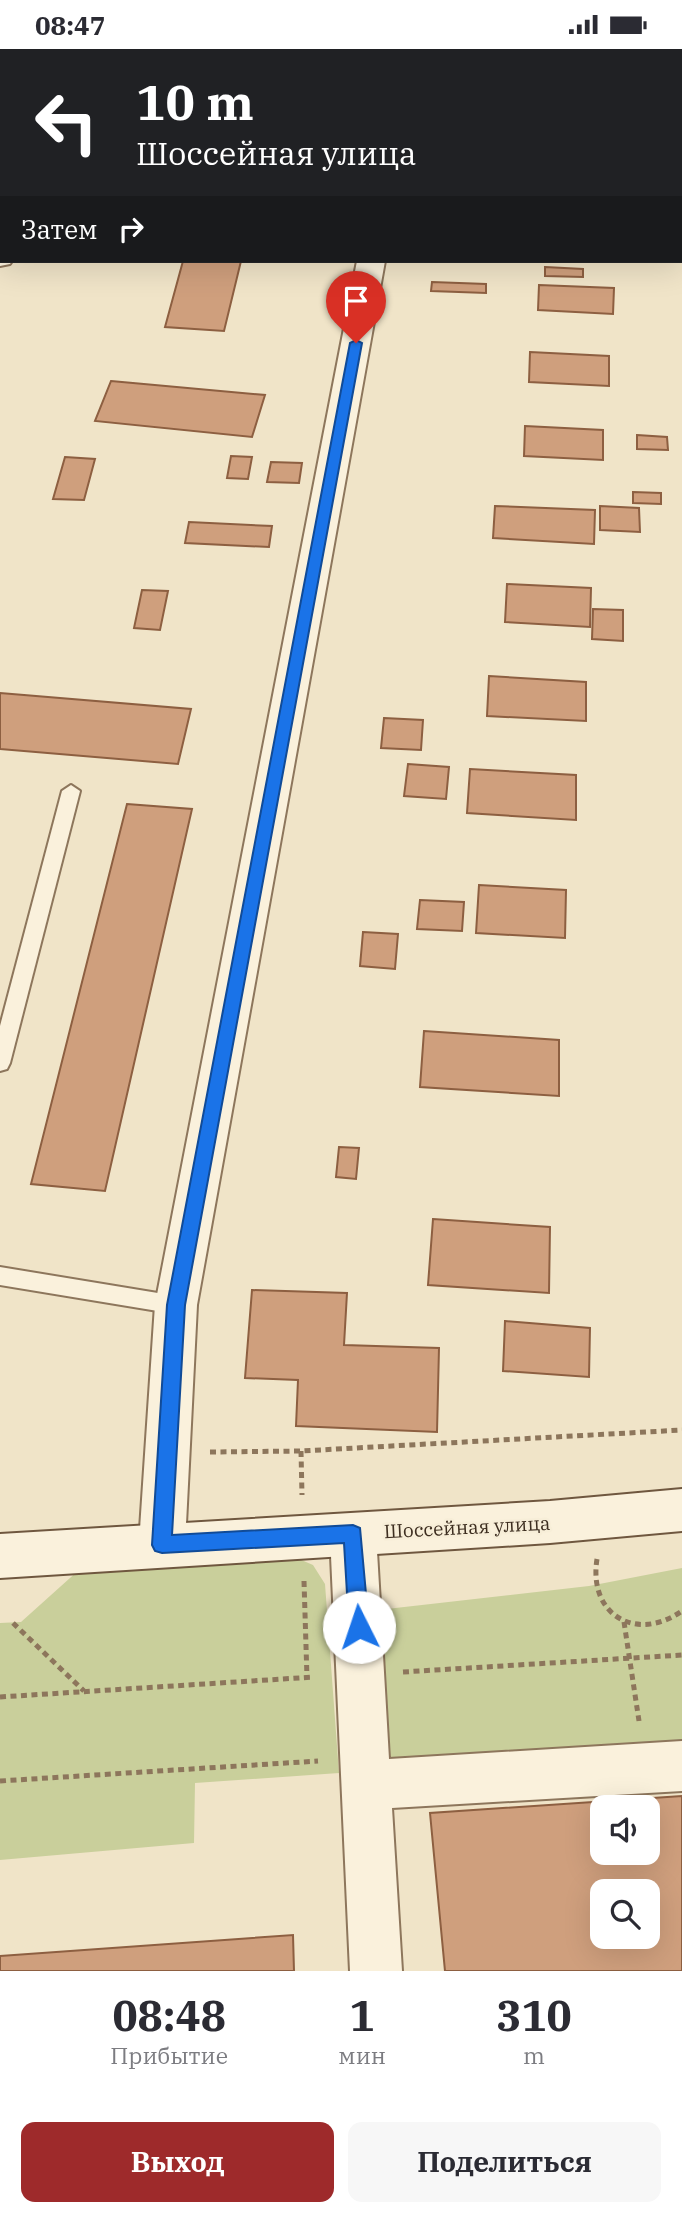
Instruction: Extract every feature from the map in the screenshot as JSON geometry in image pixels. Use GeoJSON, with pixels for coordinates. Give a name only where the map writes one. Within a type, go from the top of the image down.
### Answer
{"type":"FeatureCollection","features":[{"type":"Feature","properties":{"kind":"street"},"geometry":{"type":"LineString","coordinates":[[162,1545],[176,1305],[371,263]]}},
{"type":"Feature","properties":{"kind":"street","name":"Шоссейная улица"},"geometry":{"type":"LineString","coordinates":[[0,1556],[550,1522],[682,1510]]}},
{"type":"Feature","properties":{"kind":"street"},"geometry":{"type":"LineString","coordinates":[[353,1534],[376,1971]]}},
{"type":"Feature","properties":{"kind":"street"},"geometry":{"type":"LineString","coordinates":[[366,1771],[682,1766]]}},
{"type":"Feature","properties":{"kind":"lane"},"geometry":{"type":"LineString","coordinates":[[0,1063],[71,791]]}},
{"type":"Feature","properties":{"kind":"lane"},"geometry":{"type":"LineString","coordinates":[[0,1276],[176,1305]]}},
{"type":"Feature","properties":{"kind":"path"},"geometry":{"type":"LineString","coordinates":[[167,1453],[301,1451],[682,1430]]}},
{"type":"Feature","properties":{"kind":"path"},"geometry":{"type":"LineString","coordinates":[[599,1599],[609,1612],[624,1622],[659,1626],[674,1619],[682,1611]]}},
{"type":"Feature","properties":{"kind":"path"},"geometry":{"type":"LineString","coordinates":[[624,1622],[639,1724]]}},
{"type":"Feature","properties":{"kind":"path"},"geometry":{"type":"LineString","coordinates":[[13,1623],[85,1692]]}},
{"type":"Feature","properties":{"kind":"path"},"geometry":{"type":"LineString","coordinates":[[0,1780],[366,1771]]}},
{"type":"Feature","properties":{"kind":"green space"},"geometry":{"type":"Polygon","coordinates":[[[292,1556],[313,1565],[325,1584],[339,1773],[195,1783],[194,1843],[0,1860],[0,1623],[21,1622],[80,1569],[292,1556]]]}},
{"type":"Feature","properties":{"kind":"green space"},"geometry":{"type":"Polygon","coordinates":[[[682,1568],[682,1748],[379,1765],[369,1611],[589,1586],[682,1568]]]}},
{"type":"Feature","properties":{"kind":"building"},"geometry":{"type":"Polygon","coordinates":[[[182,263],[241,263],[224,331],[165,327],[182,263]]]}},
{"type":"Feature","properties":{"kind":"building"},"geometry":{"type":"Polygon","coordinates":[[[545,267],[583,269],[583,277],[545,276],[545,267]]]}},
{"type":"Feature","properties":{"kind":"building"},"geometry":{"type":"Polygon","coordinates":[[[432,282],[486,284],[486,293],[431,291],[432,282]]]}},
{"type":"Feature","properties":{"kind":"building"},"geometry":{"type":"Polygon","coordinates":[[[539,285],[614,288],[613,314],[538,310],[539,285]]]}},
{"type":"Feature","properties":{"kind":"building"},"geometry":{"type":"Polygon","coordinates":[[[530,352],[609,356],[609,386],[529,382],[530,352]]]}},
{"type":"Feature","properties":{"kind":"building"},"geometry":{"type":"Polygon","coordinates":[[[111,381],[265,395],[252,437],[95,421],[111,381]]]}},
{"type":"Feature","properties":{"kind":"building"},"geometry":{"type":"Polygon","coordinates":[[[525,426],[603,430],[603,460],[524,456],[525,426]]]}},
{"type":"Feature","properties":{"kind":"building"},"geometry":{"type":"Polygon","coordinates":[[[637,435],[667,437],[668,450],[637,449],[637,435]]]}},
{"type":"Feature","properties":{"kind":"building"},"geometry":{"type":"Polygon","coordinates":[[[231,456],[252,457],[248,479],[227,478],[231,456]]]}},
{"type":"Feature","properties":{"kind":"building"},"geometry":{"type":"Polygon","coordinates":[[[65,457],[95,459],[84,500],[53,499],[65,457]]]}},
{"type":"Feature","properties":{"kind":"building"},"geometry":{"type":"Polygon","coordinates":[[[271,462],[302,463],[299,483],[267,482],[271,462]]]}},
{"type":"Feature","properties":{"kind":"building"},"geometry":{"type":"Polygon","coordinates":[[[633,492],[661,493],[661,504],[633,503],[633,492]]]}},
{"type":"Feature","properties":{"kind":"building"},"geometry":{"type":"Polygon","coordinates":[[[495,506],[595,510],[594,544],[493,538],[495,506]]]}},
{"type":"Feature","properties":{"kind":"building"},"geometry":{"type":"Polygon","coordinates":[[[600,506],[639,508],[640,532],[600,530],[600,506]]]}},
{"type":"Feature","properties":{"kind":"building"},"geometry":{"type":"Polygon","coordinates":[[[189,522],[272,526],[269,547],[185,543],[189,522]]]}},
{"type":"Feature","properties":{"kind":"building"},"geometry":{"type":"Polygon","coordinates":[[[507,584],[591,588],[590,627],[505,622],[507,584]]]}},
{"type":"Feature","properties":{"kind":"building"},"geometry":{"type":"Polygon","coordinates":[[[142,590],[168,591],[160,630],[134,628],[142,590]]]}},
{"type":"Feature","properties":{"kind":"building"},"geometry":{"type":"Polygon","coordinates":[[[593,609],[623,610],[623,641],[592,639],[593,609]]]}},
{"type":"Feature","properties":{"kind":"building"},"geometry":{"type":"Polygon","coordinates":[[[489,676],[586,682],[586,721],[487,716],[489,676]]]}},
{"type":"Feature","properties":{"kind":"building"},"geometry":{"type":"Polygon","coordinates":[[[0,693],[191,709],[178,764],[0,749],[0,693]]]}},
{"type":"Feature","properties":{"kind":"building"},"geometry":{"type":"Polygon","coordinates":[[[384,718],[423,720],[421,750],[381,748],[384,718]]]}},
{"type":"Feature","properties":{"kind":"building"},"geometry":{"type":"Polygon","coordinates":[[[408,764],[449,767],[446,799],[404,796],[408,764]]]}},
{"type":"Feature","properties":{"kind":"building"},"geometry":{"type":"Polygon","coordinates":[[[470,769],[576,775],[576,820],[467,813],[470,769]]]}},
{"type":"Feature","properties":{"kind":"building"},"geometry":{"type":"Polygon","coordinates":[[[127,804],[192,809],[105,1191],[31,1184],[127,804]]]}},
{"type":"Feature","properties":{"kind":"building"},"geometry":{"type":"Polygon","coordinates":[[[479,885],[566,890],[565,938],[476,933],[479,885]]]}},
{"type":"Feature","properties":{"kind":"building"},"geometry":{"type":"Polygon","coordinates":[[[420,900],[464,902],[462,931],[417,929],[420,900]]]}},
{"type":"Feature","properties":{"kind":"building"},"geometry":{"type":"Polygon","coordinates":[[[363,932],[398,934],[395,969],[360,966],[363,932]]]}},
{"type":"Feature","properties":{"kind":"building"},"geometry":{"type":"Polygon","coordinates":[[[424,1031],[559,1040],[559,1096],[420,1087],[424,1031]]]}},
{"type":"Feature","properties":{"kind":"building"},"geometry":{"type":"Polygon","coordinates":[[[339,1147],[359,1148],[356,1179],[336,1177],[339,1147]]]}},
{"type":"Feature","properties":{"kind":"building"},"geometry":{"type":"Polygon","coordinates":[[[433,1219],[550,1227],[549,1293],[428,1285],[433,1219]]]}},
{"type":"Feature","properties":{"kind":"building"},"geometry":{"type":"Polygon","coordinates":[[[252,1290],[347,1293],[344,1345],[439,1348],[437,1432],[296,1426],[298,1380],[245,1378],[252,1290]]]}},
{"type":"Feature","properties":{"kind":"building"},"geometry":{"type":"Polygon","coordinates":[[[505,1321],[590,1328],[589,1377],[503,1371],[505,1321]]]}},
{"type":"Feature","properties":{"kind":"building"},"geometry":{"type":"Polygon","coordinates":[[[682,1796],[682,1971],[445,1971],[430,1813],[590,1802],[590,1865],[660,1865],[660,1797],[682,1796]]]}},
{"type":"Feature","properties":{"kind":"building"},"geometry":{"type":"Polygon","coordinates":[[[293,1935],[294,1971],[0,1971],[0,1956],[293,1935]]]}},
{"type":"Feature","properties":{"kind":"route"},"geometry":{"type":"LineString","coordinates":[[356,343],[176,1305],[162,1545],[353,1534],[359,1627]]}}]}
